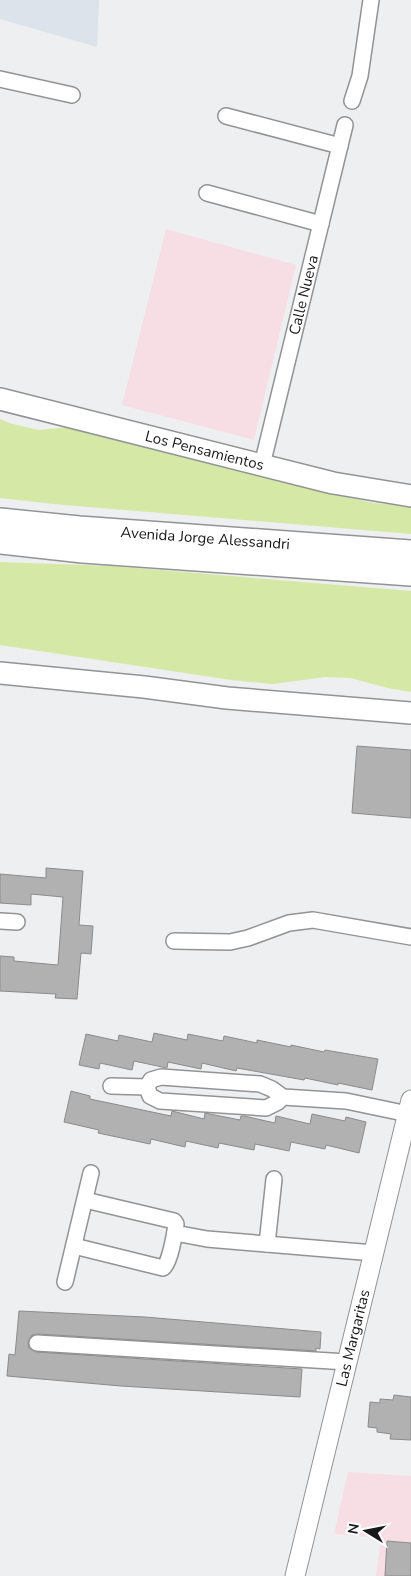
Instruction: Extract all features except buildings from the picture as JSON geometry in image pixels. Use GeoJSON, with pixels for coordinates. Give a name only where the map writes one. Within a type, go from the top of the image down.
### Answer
{"type":"FeatureCollection","features":[{"type":"Feature","properties":{"kind":"highway","name":"Avenida Jorge Alessandri"},"geometry":{"type":"LineString","coordinates":[[0,521],[88,530],[411,553]]}},
{"type":"Feature","properties":{"kind":"highway","name":"Avenida Jorge Alessandri"},"geometry":{"type":"LineString","coordinates":[[0,541],[28,545],[411,573]]}},
{"type":"Feature","properties":{"kind":"highway"},"geometry":{"type":"LineString","coordinates":[[0,549],[28,545]]}},
{"type":"Feature","properties":{"kind":"main road","name":"Los Pensamientos"},"geometry":{"type":"LineString","coordinates":[[0,400],[341,485],[411,496]]}},
{"type":"Feature","properties":{"kind":"main road"},"geometry":{"type":"LineString","coordinates":[[0,673],[144,687],[227,698],[411,713]]}},
{"type":"Feature","properties":{"kind":"main road"},"geometry":{"type":"LineString","coordinates":[[0,686],[172,699],[227,698]]}},
{"type":"Feature","properties":{"kind":"street"},"geometry":{"type":"LineString","coordinates":[[352,102],[360,76],[371,0]]}},
{"type":"Feature","properties":{"kind":"street"},"geometry":{"type":"LineString","coordinates":[[0,79],[72,95]]}},
{"type":"Feature","properties":{"kind":"street"},"geometry":{"type":"LineString","coordinates":[[226,116],[340,146]]}},
{"type":"Feature","properties":{"kind":"street","name":"Calle Nueva"},"geometry":{"type":"LineString","coordinates":[[262,465],[345,125]]}},
{"type":"Feature","properties":{"kind":"street"},"geometry":{"type":"LineString","coordinates":[[207,193],[321,224]]}},
{"type":"Feature","properties":{"kind":"street"},"geometry":{"type":"LineString","coordinates":[[174,941],[230,942],[248,938],[289,923],[313,920],[411,937]]}},
{"type":"Feature","properties":{"kind":"street"},"geometry":{"type":"LineString","coordinates":[[0,921],[17,922]]}},
{"type":"Feature","properties":{"kind":"street"},"geometry":{"type":"LineString","coordinates":[[283,1097],[272,1106],[266,1108],[160,1101],[150,1096],[147,1088],[148,1084],[156,1078],[260,1084],[272,1089],[283,1097],[409,1107]]}},
{"type":"Feature","properties":{"kind":"street"},"geometry":{"type":"LineString","coordinates":[[111,1086],[147,1088]]}},
{"type":"Feature","properties":{"kind":"street","name":"Las Margaritas"},"geometry":{"type":"LineString","coordinates":[[295,1576],[409,1107]]}},
{"type":"Feature","properties":{"kind":"street"},"geometry":{"type":"LineString","coordinates":[[65,1282],[91,1173]]}},
{"type":"Feature","properties":{"kind":"street"},"geometry":{"type":"LineString","coordinates":[[267,1244],[274,1179]]}},
{"type":"Feature","properties":{"kind":"street"},"geometry":{"type":"LineString","coordinates":[[74,1246],[163,1268],[167,1264],[175,1233],[176,1224],[174,1221],[85,1200]]}},
{"type":"Feature","properties":{"kind":"street"},"geometry":{"type":"LineString","coordinates":[[175,1233],[207,1239],[374,1253]]}},
{"type":"Feature","properties":{"kind":"street"},"geometry":{"type":"LineString","coordinates":[[38,1342],[347,1362]]}},
{"type":"Feature","properties":{"kind":"shaded area"},"geometry":{"type":"Polygon","coordinates":[[[0,0],[99,0],[97,47],[0,19],[0,0]]]}},
{"type":"Feature","properties":{"kind":"shaded area"},"geometry":{"type":"Polygon","coordinates":[[[166,229],[296,265],[254,440],[122,405],[166,229]]]}},
{"type":"Feature","properties":{"kind":"shaded area"},"geometry":{"type":"Polygon","coordinates":[[[348,1472],[411,1476],[411,1576],[376,1576],[381,1538],[334,1534],[348,1472]]]}},
{"type":"Feature","properties":{"kind":"green space"},"geometry":{"type":"Polygon","coordinates":[[[0,419],[39,430],[68,427],[183,455],[284,483],[374,503],[411,506],[411,534],[0,498],[0,419]]]}},
{"type":"Feature","properties":{"kind":"green space"},"geometry":{"type":"Polygon","coordinates":[[[0,562],[111,566],[411,591],[411,692],[350,678],[325,677],[273,684],[231,680],[0,645],[0,562]]]}}]}
